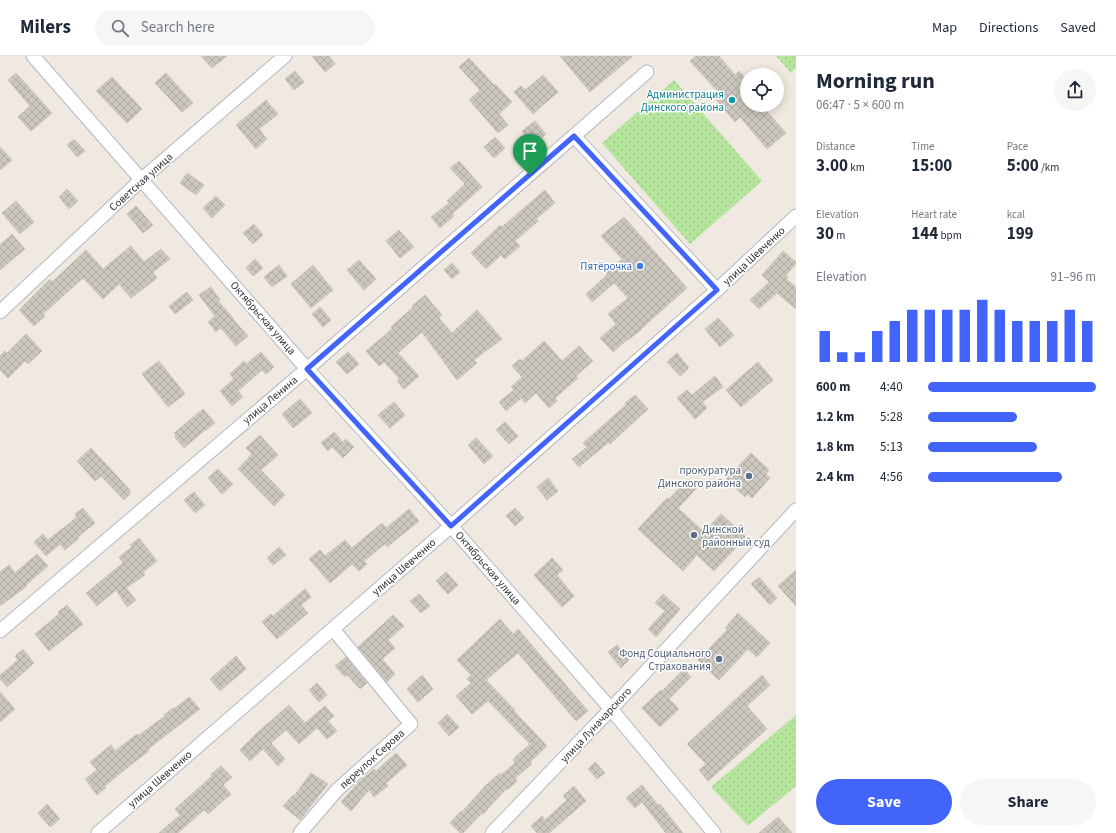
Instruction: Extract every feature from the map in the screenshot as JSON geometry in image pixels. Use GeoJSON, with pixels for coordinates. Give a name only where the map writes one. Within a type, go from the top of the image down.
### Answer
{"type":"FeatureCollection","features":[{"type":"Feature","properties":{"kind":"street","name":"Октябрьская улица"},"geometry":{"type":"LineString","coordinates":[[33,56],[307,369],[451,526],[611,709],[714,833]]}},
{"type":"Feature","properties":{"kind":"street","name":"Советская улица"},"geometry":{"type":"LineString","coordinates":[[0,312],[141,180],[285,56]]}},
{"type":"Feature","properties":{"kind":"street","name":"улица Ленина"},"geometry":{"type":"LineString","coordinates":[[0,631],[307,369],[647,72]]}},
{"type":"Feature","properties":{"kind":"street"},"geometry":{"type":"LineString","coordinates":[[574,136],[717,290]]}},
{"type":"Feature","properties":{"kind":"street","name":"улица Шевченко"},"geometry":{"type":"LineString","coordinates":[[98,833],[451,526],[717,290],[796,216]]}},
{"type":"Feature","properties":{"kind":"street","name":"улица Луначарского"},"geometry":{"type":"LineString","coordinates":[[492,833],[611,709],[796,510]]}},
{"type":"Feature","properties":{"kind":"street","name":"переулок Серова"},"geometry":{"type":"LineString","coordinates":[[300,833],[337,790],[411,724],[333,628]]}},
{"type":"Feature","properties":{"kind":"green space"},"geometry":{"type":"Polygon","coordinates":[[[776,56],[796,56],[796,67],[791,73],[776,56]]]}},
{"type":"Feature","properties":{"kind":"green space"},"geometry":{"type":"Polygon","coordinates":[[[674,80],[762,181],[690,244],[602,143],[674,80]]]}},
{"type":"Feature","properties":{"kind":"green space"},"geometry":{"type":"Polygon","coordinates":[[[796,715],[796,786],[748,826],[711,787],[796,715]]]}},
{"type":"Feature","properties":{"kind":"building"},"geometry":{"type":"Polygon","coordinates":[[[201,56],[227,56],[212,68],[201,56]]]}},
{"type":"Feature","properties":{"kind":"building"},"geometry":{"type":"Polygon","coordinates":[[[312,56],[329,56],[335,64],[325,72],[312,56]]]}},
{"type":"Feature","properties":{"kind":"building"},"geometry":{"type":"Polygon","coordinates":[[[560,56],[633,56],[590,92],[560,56]]]}},
{"type":"Feature","properties":{"kind":"building","name":"Администрация Динского района"},"geometry":{"type":"Polygon","coordinates":[[[696,56],[719,56],[735,75],[739,71],[740,112],[767,112],[786,133],[767,149],[740,117],[735,122],[712,95],[717,91],[690,61],[696,56]]]}},
{"type":"Feature","properties":{"kind":"building"},"geometry":{"type":"Polygon","coordinates":[[[469,58],[512,102],[499,114],[508,125],[498,133],[469,100],[480,90],[459,67],[469,58]]]}},
{"type":"Feature","properties":{"kind":"building"},"geometry":{"type":"Polygon","coordinates":[[[295,71],[304,82],[294,90],[285,79],[295,71]]]}},
{"type":"Feature","properties":{"kind":"building"},"geometry":{"type":"Polygon","coordinates":[[[16,73],[52,113],[31,131],[18,117],[30,106],[8,80],[16,73]]]}},
{"type":"Feature","properties":{"kind":"building"},"geometry":{"type":"Polygon","coordinates":[[[166,73],[193,103],[182,112],[155,83],[166,73]]]}},
{"type":"Feature","properties":{"kind":"building"},"geometry":{"type":"Polygon","coordinates":[[[543,75],[558,92],[533,114],[514,92],[521,86],[525,90],[543,75]]]}},
{"type":"Feature","properties":{"kind":"building"},"geometry":{"type":"Polygon","coordinates":[[[112,77],[142,109],[127,123],[96,91],[112,77]]]}},
{"type":"Feature","properties":{"kind":"building"},"geometry":{"type":"Polygon","coordinates":[[[266,100],[278,114],[259,129],[267,139],[256,149],[236,125],[266,100]]]}},
{"type":"Feature","properties":{"kind":"building"},"geometry":{"type":"Polygon","coordinates":[[[535,121],[546,134],[534,145],[522,131],[535,121]]]}},
{"type":"Feature","properties":{"kind":"building"},"geometry":{"type":"Polygon","coordinates":[[[495,137],[505,148],[494,158],[484,147],[495,137]]]}},
{"type":"Feature","properties":{"kind":"building"},"geometry":{"type":"Polygon","coordinates":[[[74,139],[85,151],[77,157],[67,145],[74,139]]]}},
{"type":"Feature","properties":{"kind":"building"},"geometry":{"type":"Polygon","coordinates":[[[0,147],[12,160],[0,170],[0,147]]]}},
{"type":"Feature","properties":{"kind":"building"},"geometry":{"type":"Polygon","coordinates":[[[459,161],[482,187],[452,214],[454,216],[440,228],[431,217],[449,203],[447,201],[465,184],[450,168],[459,161]]]}},
{"type":"Feature","properties":{"kind":"building"},"geometry":{"type":"Polygon","coordinates":[[[187,173],[204,185],[196,195],[180,183],[187,173]]]}},
{"type":"Feature","properties":{"kind":"building"},"geometry":{"type":"Polygon","coordinates":[[[67,189],[78,201],[69,209],[59,197],[67,189]]]}},
{"type":"Feature","properties":{"kind":"building"},"geometry":{"type":"Polygon","coordinates":[[[545,190],[555,203],[536,219],[538,221],[515,241],[520,246],[505,259],[501,255],[486,269],[471,253],[500,225],[502,227],[545,190]]]}},
{"type":"Feature","properties":{"kind":"building"},"geometry":{"type":"Polygon","coordinates":[[[216,196],[225,205],[212,218],[203,208],[216,196]]]}},
{"type":"Feature","properties":{"kind":"building"},"geometry":{"type":"Polygon","coordinates":[[[16,201],[34,222],[20,234],[2,213],[16,201]]]}},
{"type":"Feature","properties":{"kind":"building"},"geometry":{"type":"Polygon","coordinates":[[[136,206],[153,225],[143,233],[127,214],[136,206]]]}},
{"type":"Feature","properties":{"kind":"building","name":"Пятёрочка"},"geometry":{"type":"Polygon","coordinates":[[[624,217],[687,288],[641,330],[613,352],[600,338],[616,324],[608,314],[628,298],[614,283],[592,302],[586,294],[622,259],[601,236],[624,217]]]}},
{"type":"Feature","properties":{"kind":"building"},"geometry":{"type":"Polygon","coordinates":[[[254,224],[263,235],[253,244],[243,233],[254,224]]]}},
{"type":"Feature","properties":{"kind":"building"},"geometry":{"type":"Polygon","coordinates":[[[399,230],[414,247],[400,258],[386,241],[399,230]]]}},
{"type":"Feature","properties":{"kind":"building"},"geometry":{"type":"Polygon","coordinates":[[[12,234],[25,249],[0,270],[0,245],[12,234]]]}},
{"type":"Feature","properties":{"kind":"building"},"geometry":{"type":"Polygon","coordinates":[[[131,246],[144,262],[161,249],[170,259],[153,272],[157,278],[131,298],[119,284],[103,299],[83,278],[43,314],[45,316],[34,326],[19,310],[50,279],[52,282],[86,250],[103,269],[131,246]]]}},
{"type":"Feature","properties":{"kind":"building"},"geometry":{"type":"Polygon","coordinates":[[[783,251],[796,262],[796,264],[786,275],[788,277],[786,279],[796,287],[796,309],[777,293],[759,309],[750,300],[769,282],[762,275],[783,251]]]}},
{"type":"Feature","properties":{"kind":"building"},"geometry":{"type":"Polygon","coordinates":[[[255,259],[263,268],[253,276],[246,268],[255,259]]]}},
{"type":"Feature","properties":{"kind":"building"},"geometry":{"type":"Polygon","coordinates":[[[359,260],[376,279],[364,290],[347,270],[359,260]]]}},
{"type":"Feature","properties":{"kind":"building"},"geometry":{"type":"Polygon","coordinates":[[[452,263],[460,272],[452,279],[444,270],[452,263]]]}},
{"type":"Feature","properties":{"kind":"building"},"geometry":{"type":"Polygon","coordinates":[[[279,265],[287,276],[272,287],[264,277],[279,265]]]}},
{"type":"Feature","properties":{"kind":"building"},"geometry":{"type":"Polygon","coordinates":[[[313,265],[333,290],[311,308],[291,284],[313,265]]]}},
{"type":"Feature","properties":{"kind":"building"},"geometry":{"type":"Polygon","coordinates":[[[211,287],[220,300],[218,301],[248,336],[236,346],[221,328],[216,332],[208,322],[215,316],[199,295],[211,287]]]}},
{"type":"Feature","properties":{"kind":"building"},"geometry":{"type":"Polygon","coordinates":[[[187,292],[193,300],[175,314],[169,306],[187,292]]]}},
{"type":"Feature","properties":{"kind":"building"},"geometry":{"type":"Polygon","coordinates":[[[425,295],[442,315],[439,318],[452,333],[477,310],[502,339],[474,360],[477,363],[457,380],[422,332],[398,353],[419,376],[404,389],[397,381],[399,378],[384,362],[379,366],[366,351],[392,329],[391,327],[425,295]]]}},
{"type":"Feature","properties":{"kind":"building"},"geometry":{"type":"Polygon","coordinates":[[[320,307],[331,320],[323,327],[312,314],[320,307]]]}},
{"type":"Feature","properties":{"kind":"building"},"geometry":{"type":"Polygon","coordinates":[[[718,318],[734,335],[720,347],[705,329],[718,318]]]}},
{"type":"Feature","properties":{"kind":"building"},"geometry":{"type":"Polygon","coordinates":[[[26,334],[42,351],[28,364],[25,361],[8,378],[0,370],[0,356],[5,351],[7,353],[26,334]]]}},
{"type":"Feature","properties":{"kind":"building"},"geometry":{"type":"Polygon","coordinates":[[[544,341],[562,361],[579,346],[593,361],[576,376],[578,378],[555,398],[557,401],[549,408],[536,393],[525,403],[521,398],[506,411],[499,402],[514,390],[511,387],[522,377],[512,366],[520,359],[522,361],[544,341]]]}},
{"type":"Feature","properties":{"kind":"building"},"geometry":{"type":"Polygon","coordinates":[[[261,352],[274,367],[266,374],[262,370],[238,391],[243,397],[232,406],[220,391],[234,379],[230,374],[244,361],[246,364],[261,352]]]}},
{"type":"Feature","properties":{"kind":"building"},"geometry":{"type":"Polygon","coordinates":[[[348,352],[359,364],[347,374],[336,362],[348,352]]]}},
{"type":"Feature","properties":{"kind":"building"},"geometry":{"type":"Polygon","coordinates":[[[677,353],[689,368],[680,376],[667,362],[677,353]]]}},
{"type":"Feature","properties":{"kind":"building"},"geometry":{"type":"Polygon","coordinates":[[[159,361],[185,394],[168,407],[142,374],[159,361]]]}},
{"type":"Feature","properties":{"kind":"building"},"geometry":{"type":"Polygon","coordinates":[[[758,362],[773,380],[741,407],[726,390],[758,362]]]}},
{"type":"Feature","properties":{"kind":"building"},"geometry":{"type":"Polygon","coordinates":[[[715,376],[723,387],[702,402],[707,408],[695,419],[677,398],[687,390],[692,395],[715,376]]]}},
{"type":"Feature","properties":{"kind":"building"},"geometry":{"type":"Polygon","coordinates":[[[635,395],[648,409],[610,444],[609,442],[579,467],[572,459],[587,447],[583,443],[626,405],[625,403],[635,395]]]}},
{"type":"Feature","properties":{"kind":"building"},"geometry":{"type":"Polygon","coordinates":[[[300,399],[312,413],[293,428],[282,414],[300,399]]]}},
{"type":"Feature","properties":{"kind":"building"},"geometry":{"type":"Polygon","coordinates":[[[394,402],[405,415],[390,428],[378,415],[394,402]]]}},
{"type":"Feature","properties":{"kind":"building"},"geometry":{"type":"Polygon","coordinates":[[[203,409],[215,423],[184,448],[175,437],[176,435],[174,433],[203,409]]]}},
{"type":"Feature","properties":{"kind":"building"},"geometry":{"type":"Polygon","coordinates":[[[505,422],[518,436],[509,444],[496,430],[505,422]]]}},
{"type":"Feature","properties":{"kind":"building"},"geometry":{"type":"Polygon","coordinates":[[[334,432],[343,442],[346,439],[354,447],[343,458],[332,447],[328,451],[321,443],[334,432]]]}},
{"type":"Feature","properties":{"kind":"building"},"geometry":{"type":"Polygon","coordinates":[[[260,435],[278,455],[261,470],[285,495],[274,506],[238,469],[252,454],[246,448],[260,435]]]}},
{"type":"Feature","properties":{"kind":"building"},"geometry":{"type":"Polygon","coordinates":[[[476,438],[493,456],[484,464],[468,445],[476,438]]]}},
{"type":"Feature","properties":{"kind":"building"},"geometry":{"type":"Polygon","coordinates":[[[91,448],[130,490],[130,494],[124,500],[101,476],[95,481],[77,461],[91,448]]]}},
{"type":"Feature","properties":{"kind":"building","name":"прокуратура Динского района"},"geometry":{"type":"Polygon","coordinates":[[[751,453],[769,470],[766,474],[770,478],[752,498],[748,494],[745,497],[726,479],[751,453]]]}},
{"type":"Feature","properties":{"kind":"building"},"geometry":{"type":"Polygon","coordinates":[[[218,469],[233,484],[222,494],[208,478],[218,469]]]}},
{"type":"Feature","properties":{"kind":"building"},"geometry":{"type":"Polygon","coordinates":[[[548,478],[558,491],[547,500],[537,487],[548,478]]]}},
{"type":"Feature","properties":{"kind":"building","name":"Динской районный суд"},"geometry":{"type":"Polygon","coordinates":[[[688,479],[697,488],[678,508],[704,532],[721,514],[746,537],[714,571],[697,555],[683,571],[638,529],[667,498],[669,499],[688,479]]]}},
{"type":"Feature","properties":{"kind":"building"},"geometry":{"type":"Polygon","coordinates":[[[194,492],[205,505],[195,513],[184,500],[194,492]]]}},
{"type":"Feature","properties":{"kind":"building"},"geometry":{"type":"Polygon","coordinates":[[[83,508],[95,523],[65,550],[60,544],[46,556],[34,542],[43,534],[48,540],[77,517],[75,514],[83,508]]]}},
{"type":"Feature","properties":{"kind":"building"},"geometry":{"type":"Polygon","coordinates":[[[515,508],[524,518],[515,526],[506,516],[515,508]]]}},
{"type":"Feature","properties":{"kind":"building"},"geometry":{"type":"Polygon","coordinates":[[[409,509],[419,521],[387,547],[385,544],[364,561],[367,564],[359,571],[352,564],[330,583],[309,559],[320,550],[325,556],[345,540],[352,548],[382,523],[386,528],[409,509]]]}},
{"type":"Feature","properties":{"kind":"building"},"geometry":{"type":"Polygon","coordinates":[[[139,538],[157,561],[143,572],[145,575],[126,588],[136,600],[127,607],[116,590],[97,606],[86,593],[123,563],[119,557],[132,547],[130,545],[139,538]]]}},
{"type":"Feature","properties":{"kind":"building"},"geometry":{"type":"Polygon","coordinates":[[[279,547],[286,555],[273,565],[267,558],[279,547]]]}},
{"type":"Feature","properties":{"kind":"building"},"geometry":{"type":"Polygon","coordinates":[[[37,554],[48,566],[26,585],[27,586],[0,606],[0,572],[9,565],[15,573],[37,554]]]}},
{"type":"Feature","properties":{"kind":"building"},"geometry":{"type":"Polygon","coordinates":[[[552,558],[563,570],[557,575],[574,596],[562,607],[534,575],[552,558]]]}},
{"type":"Feature","properties":{"kind":"building"},"geometry":{"type":"Polygon","coordinates":[[[796,570],[796,606],[778,586],[796,570]]]}},
{"type":"Feature","properties":{"kind":"building"},"geometry":{"type":"Polygon","coordinates":[[[446,572],[458,585],[448,594],[436,581],[446,572]]]}},
{"type":"Feature","properties":{"kind":"building"},"geometry":{"type":"Polygon","coordinates":[[[759,577],[777,598],[770,605],[751,584],[759,577]]]}},
{"type":"Feature","properties":{"kind":"building"},"geometry":{"type":"Polygon","coordinates":[[[305,589],[311,597],[301,605],[308,613],[277,639],[262,622],[271,614],[273,616],[305,589]]]}},
{"type":"Feature","properties":{"kind":"building"},"geometry":{"type":"Polygon","coordinates":[[[419,594],[430,606],[421,613],[410,601],[419,594]]]}},
{"type":"Feature","properties":{"kind":"building"},"geometry":{"type":"Polygon","coordinates":[[[663,594],[680,609],[656,637],[648,629],[665,611],[655,603],[663,594]]]}},
{"type":"Feature","properties":{"kind":"building"},"geometry":{"type":"Polygon","coordinates":[[[67,605],[83,624],[49,651],[35,634],[59,614],[58,612],[67,605]]]}},
{"type":"Feature","properties":{"kind":"building"},"geometry":{"type":"Polygon","coordinates":[[[738,613],[770,643],[757,657],[748,649],[719,680],[698,660],[727,630],[725,628],[738,613]]]}},
{"type":"Feature","properties":{"kind":"building"},"geometry":{"type":"Polygon","coordinates":[[[393,615],[404,626],[388,640],[395,648],[382,659],[395,674],[387,682],[358,647],[393,615]]]}},
{"type":"Feature","properties":{"kind":"building"},"geometry":{"type":"Polygon","coordinates":[[[500,619],[513,634],[518,629],[588,711],[576,721],[518,653],[486,680],[547,746],[530,762],[532,764],[515,778],[517,781],[507,790],[506,789],[463,833],[460,833],[450,823],[486,785],[515,763],[513,760],[514,758],[530,744],[488,701],[472,714],[456,696],[471,683],[467,679],[471,675],[457,660],[500,619]]]}},
{"type":"Feature","properties":{"kind":"building"},"geometry":{"type":"Polygon","coordinates":[[[617,645],[629,660],[621,668],[608,652],[617,645]]]}},
{"type":"Feature","properties":{"kind":"building"},"geometry":{"type":"Polygon","coordinates":[[[23,649],[34,663],[7,687],[0,679],[0,675],[18,660],[15,656],[23,649]]]}},
{"type":"Feature","properties":{"kind":"building"},"geometry":{"type":"Polygon","coordinates":[[[236,656],[246,669],[220,691],[210,679],[236,656]]]}},
{"type":"Feature","properties":{"kind":"building"},"geometry":{"type":"Polygon","coordinates":[[[346,657],[367,683],[360,689],[347,675],[345,677],[335,666],[346,657]]]}},
{"type":"Feature","properties":{"kind":"building"},"geometry":{"type":"Polygon","coordinates":[[[684,669],[691,677],[669,699],[679,709],[660,727],[642,708],[684,669]]]}},
{"type":"Feature","properties":{"kind":"building"},"geometry":{"type":"Polygon","coordinates":[[[422,675],[433,689],[418,702],[407,689],[422,675]]]}},
{"type":"Feature","properties":{"kind":"building"},"geometry":{"type":"Polygon","coordinates":[[[762,675],[770,685],[747,706],[767,729],[708,781],[699,770],[706,764],[687,744],[762,675]]]}},
{"type":"Feature","properties":{"kind":"building"},"geometry":{"type":"Polygon","coordinates":[[[317,683],[327,695],[319,702],[309,690],[317,683]]]}},
{"type":"Feature","properties":{"kind":"building"},"geometry":{"type":"Polygon","coordinates":[[[0,692],[15,709],[0,722],[0,692]]]}},
{"type":"Feature","properties":{"kind":"building"},"geometry":{"type":"Polygon","coordinates":[[[189,697],[200,709],[148,749],[149,751],[105,786],[106,788],[97,795],[85,779],[97,770],[90,762],[111,745],[115,751],[137,734],[138,736],[189,697]]]}},
{"type":"Feature","properties":{"kind":"building"},"geometry":{"type":"Polygon","coordinates":[[[289,705],[305,723],[325,706],[334,716],[328,721],[337,731],[327,739],[317,728],[299,744],[286,730],[271,743],[285,759],[278,766],[263,749],[250,761],[240,750],[289,705]]]}},
{"type":"Feature","properties":{"kind":"building"},"geometry":{"type":"Polygon","coordinates":[[[447,714],[459,727],[449,736],[438,723],[447,714]]]}},
{"type":"Feature","properties":{"kind":"building"},"geometry":{"type":"Polygon","coordinates":[[[396,753],[407,765],[386,783],[388,786],[374,797],[369,790],[351,811],[341,802],[358,783],[374,769],[376,771],[396,753]]]}},
{"type":"Feature","properties":{"kind":"building"},"geometry":{"type":"Polygon","coordinates":[[[595,762],[605,773],[597,779],[588,769],[595,762]]]}},
{"type":"Feature","properties":{"kind":"building"},"geometry":{"type":"Polygon","coordinates":[[[221,766],[232,777],[223,785],[231,794],[208,814],[204,810],[178,833],[159,833],[180,815],[175,809],[221,766]]]}},
{"type":"Feature","properties":{"kind":"building"},"geometry":{"type":"Polygon","coordinates":[[[311,773],[328,784],[300,820],[283,806],[293,795],[294,796],[311,773]]]}},
{"type":"Feature","properties":{"kind":"building"},"geometry":{"type":"Polygon","coordinates":[[[642,785],[658,805],[660,804],[683,833],[666,833],[642,802],[635,808],[626,798],[642,785]]]}},
{"type":"Feature","properties":{"kind":"building"},"geometry":{"type":"Polygon","coordinates":[[[574,786],[586,801],[549,833],[537,833],[531,826],[542,816],[545,820],[567,800],[563,796],[574,786]]]}},
{"type":"Feature","properties":{"kind":"building"},"geometry":{"type":"Polygon","coordinates":[[[47,804],[60,819],[50,827],[38,813],[47,804]]]}},
{"type":"Feature","properties":{"kind":"building"},"geometry":{"type":"Polygon","coordinates":[[[778,817],[792,833],[759,833],[778,817]]]}},
{"type":"Feature","properties":{"kind":"place","name":"Администрация Динского района"},"geometry":{"type":"Point","coordinates":[732,100]}},
{"type":"Feature","properties":{"kind":"place","name":"Пятёрочка"},"geometry":{"type":"Point","coordinates":[640,266]}},
{"type":"Feature","properties":{"kind":"place","name":"прокуратура Динского района"},"geometry":{"type":"Point","coordinates":[749,476]}},
{"type":"Feature","properties":{"kind":"place","name":"Динской районный суд"},"geometry":{"type":"Point","coordinates":[694,535]}},
{"type":"Feature","properties":{"kind":"place","name":"Фонд Социального Страхования"},"geometry":{"type":"Point","coordinates":[719,659]}},
{"type":"Feature","properties":{"kind":"route"},"geometry":{"type":"LineString","coordinates":[[574,136],[717,290],[451,526],[307,369],[530,175],[574,136]]}}]}
